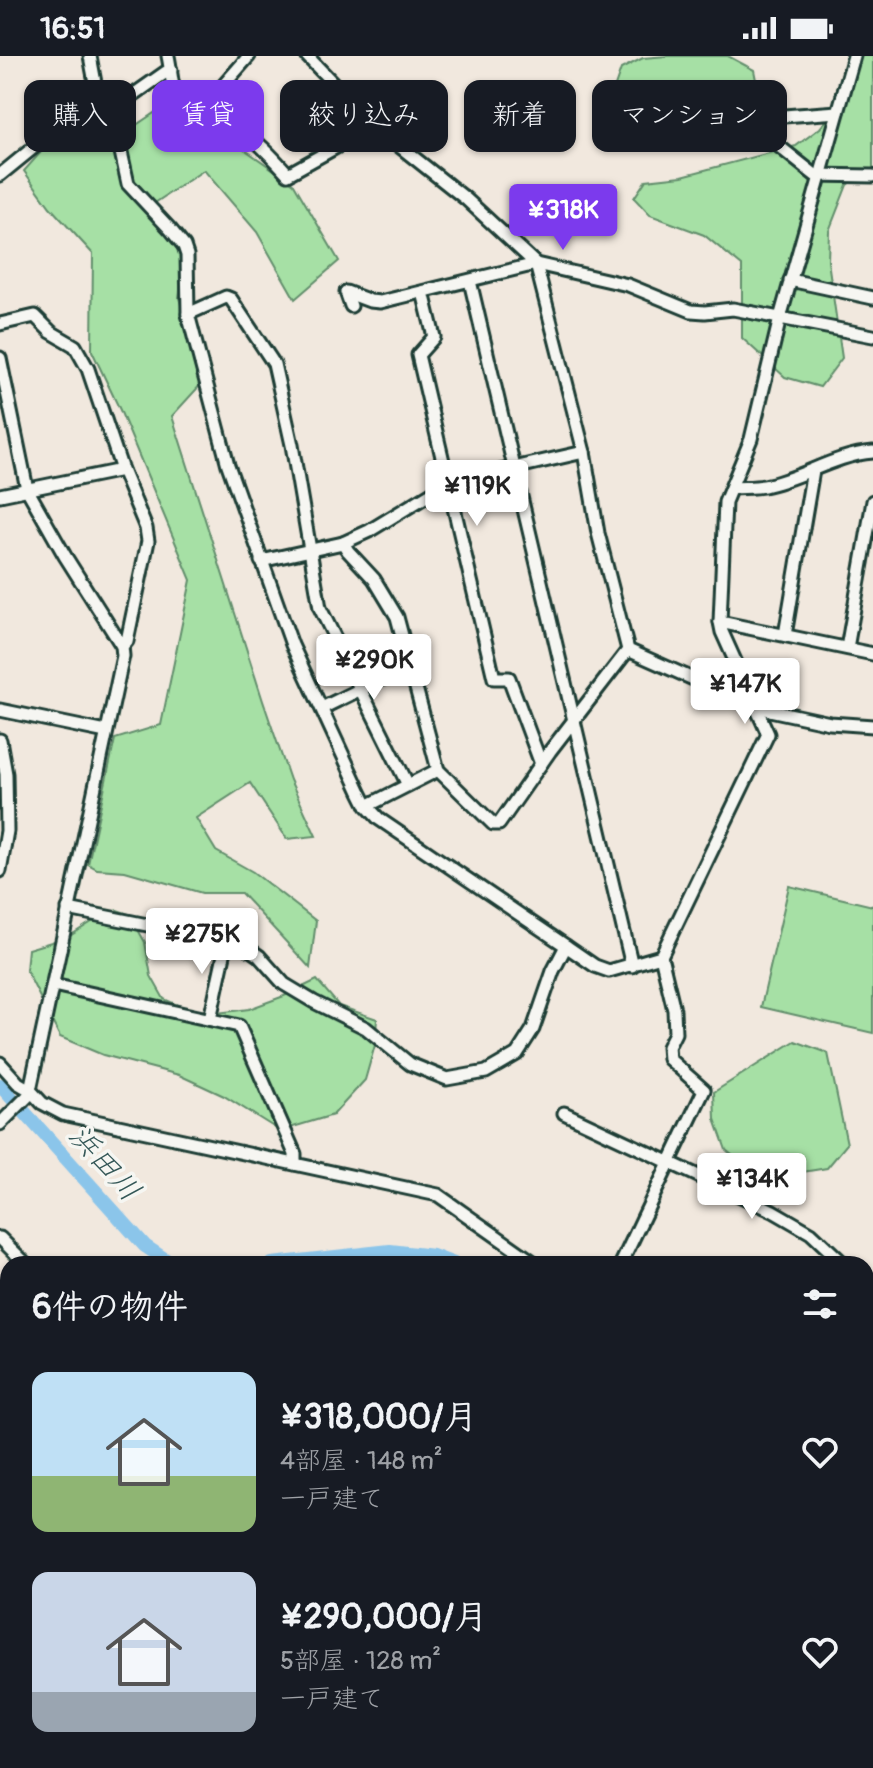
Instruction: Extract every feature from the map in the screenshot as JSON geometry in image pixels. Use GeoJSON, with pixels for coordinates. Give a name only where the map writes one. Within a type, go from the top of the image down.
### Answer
{"type":"FeatureCollection","features":[{"type":"Feature","properties":{"kind":"street"},"geometry":{"type":"LineString","coordinates":[[90,56],[94,80]]}},
{"type":"Feature","properties":{"kind":"street"},"geometry":{"type":"LineString","coordinates":[[168,56],[172,80]]}},
{"type":"Feature","properties":{"kind":"street"},"geometry":{"type":"LineString","coordinates":[[228,80],[249,56]]}},
{"type":"Feature","properties":{"kind":"street"},"geometry":{"type":"LineString","coordinates":[[307,56],[330,80]]}},
{"type":"Feature","properties":{"kind":"street"},"geometry":{"type":"LineString","coordinates":[[625,1256],[704,1090],[669,1059],[668,1047],[675,1033],[674,1010],[661,956],[768,734],[720,622],[725,502],[751,439],[790,280],[854,56]]}},
{"type":"Feature","properties":{"kind":"street"},"geometry":{"type":"LineString","coordinates":[[136,89],[171,70]]}},
{"type":"Feature","properties":{"kind":"street"},"geometry":{"type":"LineString","coordinates":[[838,112],[747,121],[815,175],[873,176]]}},
{"type":"Feature","properties":{"kind":"street"},"geometry":{"type":"LineString","coordinates":[[264,150],[288,174],[327,152]]}},
{"type":"Feature","properties":{"kind":"street"},"geometry":{"type":"LineString","coordinates":[[0,175],[28,152]]}},
{"type":"Feature","properties":{"kind":"street"},"geometry":{"type":"LineString","coordinates":[[121,152],[128,184],[184,246],[187,255],[188,314],[228,465],[292,645],[367,806],[379,819],[595,966],[609,971],[661,956]]}},
{"type":"Feature","properties":{"kind":"street"},"geometry":{"type":"LineString","coordinates":[[407,152],[466,199],[536,264],[584,452],[598,533],[628,650]]}},
{"type":"Feature","properties":{"kind":"street"},"geometry":{"type":"LineString","coordinates":[[351,306],[346,292],[380,302],[536,264],[628,285],[691,311],[733,309],[872,332]]}},
{"type":"Feature","properties":{"kind":"street"},"geometry":{"type":"LineString","coordinates":[[790,280],[873,298]]}},
{"type":"Feature","properties":{"kind":"street"},"geometry":{"type":"LineString","coordinates":[[470,281],[632,966]]}},
{"type":"Feature","properties":{"kind":"street"},"geometry":{"type":"LineString","coordinates":[[423,292],[434,337],[418,355],[494,678],[509,678],[541,764]]}},
{"type":"Feature","properties":{"kind":"street"},"geometry":{"type":"LineString","coordinates":[[188,314],[226,297],[231,299],[274,364],[320,608],[408,785]]}},
{"type":"Feature","properties":{"kind":"street"},"geometry":{"type":"LineString","coordinates":[[0,324],[35,316],[51,332],[75,346],[88,369],[148,541],[127,641],[122,646]]}},
{"type":"Feature","properties":{"kind":"street"},"geometry":{"type":"LineString","coordinates":[[0,358],[27,489],[122,646],[123,656],[30,1093],[2,1121]]}},
{"type":"Feature","properties":{"kind":"street"},"geometry":{"type":"LineString","coordinates":[[261,561],[343,543],[369,531],[448,483],[584,452]]}},
{"type":"Feature","properties":{"kind":"street"},"geometry":{"type":"LineString","coordinates":[[732,488],[764,486],[837,459],[873,452]]}},
{"type":"Feature","properties":{"kind":"street"},"geometry":{"type":"LineString","coordinates":[[0,495],[122,470]]}},
{"type":"Feature","properties":{"kind":"street"},"geometry":{"type":"LineString","coordinates":[[785,635],[813,470]]}},
{"type":"Feature","properties":{"kind":"street"},"geometry":{"type":"LineString","coordinates":[[847,648],[873,501]]}},
{"type":"Feature","properties":{"kind":"street"},"geometry":{"type":"LineString","coordinates":[[343,543],[374,579],[397,617],[438,770],[493,824],[499,824],[628,650]]}},
{"type":"Feature","properties":{"kind":"street"},"geometry":{"type":"LineString","coordinates":[[720,622],[873,654]]}},
{"type":"Feature","properties":{"kind":"street"},"geometry":{"type":"LineString","coordinates":[[628,650],[756,707],[830,723],[873,726]]}},
{"type":"Feature","properties":{"kind":"street"},"geometry":{"type":"LineString","coordinates":[[322,708],[410,665]]}},
{"type":"Feature","properties":{"kind":"street"},"geometry":{"type":"LineString","coordinates":[[0,710],[106,732]]}},
{"type":"Feature","properties":{"kind":"street"},"geometry":{"type":"LineString","coordinates":[[0,740],[6,774],[7,831],[0,871]]}},
{"type":"Feature","properties":{"kind":"street"},"geometry":{"type":"LineString","coordinates":[[367,806],[438,770]]}},
{"type":"Feature","properties":{"kind":"street"},"geometry":{"type":"LineString","coordinates":[[68,909],[246,947],[259,956],[284,984],[366,1028],[410,1064],[447,1079],[486,1072],[517,1054],[533,1029],[553,971],[566,946]]}},
{"type":"Feature","properties":{"kind":"street"},"geometry":{"type":"LineString","coordinates":[[210,1019],[227,941]]}},
{"type":"Feature","properties":{"kind":"street"},"geometry":{"type":"LineString","coordinates":[[53,985],[239,1026],[295,1154],[295,1164]]}},
{"type":"Feature","properties":{"kind":"street"},"geometry":{"type":"LineString","coordinates":[[0,1063],[42,1103],[63,1114],[438,1195],[525,1256]]}},
{"type":"Feature","properties":{"kind":"street"},"geometry":{"type":"LineString","coordinates":[[564,1113],[773,1211],[811,1233],[835,1256]]}},
{"type":"Feature","properties":{"kind":"street"},"geometry":{"type":"LineString","coordinates":[[0,1238],[18,1256]]}},
{"type":"Feature","properties":{"kind":"green space"},"geometry":{"type":"Polygon","coordinates":[[[728,56],[754,70],[756,80],[617,80],[621,69],[643,58],[728,56]]]}},
{"type":"Feature","properties":{"kind":"green space"},"geometry":{"type":"Polygon","coordinates":[[[856,56],[873,56],[873,175],[859,176],[847,185],[829,231],[828,261],[842,358],[820,387],[785,377],[742,338],[742,266],[704,235],[650,215],[634,198],[646,180],[682,176],[773,152],[787,152],[787,148],[796,146],[820,128],[850,92],[856,56]]]}},
{"type":"Feature","properties":{"kind":"green space"},"geometry":{"type":"Polygon","coordinates":[[[152,114],[152,152],[248,152],[294,184],[339,261],[295,299],[257,232],[204,170],[149,207],[185,253],[179,298],[204,381],[172,416],[290,780],[316,836],[287,839],[250,783],[196,818],[216,851],[253,872],[316,921],[310,968],[241,893],[202,893],[125,871],[97,869],[88,864],[115,739],[161,725],[191,580],[92,351],[93,254],[50,207],[24,171],[41,152],[136,152],[136,125],[152,114]]]}},
{"type":"Feature","properties":{"kind":"green space"},"geometry":{"type":"Polygon","coordinates":[[[789,886],[873,906],[873,1033],[761,1007],[789,886]]]}},
{"type":"Feature","properties":{"kind":"green space"},"geometry":{"type":"Polygon","coordinates":[[[117,910],[129,914],[145,942],[151,976],[164,999],[184,1008],[217,1013],[249,1009],[317,980],[339,1006],[377,1019],[375,1045],[365,1080],[333,1115],[280,1131],[224,1096],[179,1075],[103,1055],[60,1037],[26,970],[28,949],[68,937],[117,910]]]}},
{"type":"Feature","properties":{"kind":"green space"},"geometry":{"type":"Polygon","coordinates":[[[795,1041],[828,1053],[847,1144],[827,1168],[784,1175],[751,1171],[726,1150],[715,1119],[714,1092],[795,1041]]]}},
{"type":"Feature","properties":{"kind":"waterway","name":"浜田川"},"geometry":{"type":"LineString","coordinates":[[0,1085],[145,1246],[160,1256]]}},
{"type":"Feature","properties":{"kind":"waterway","name":"浜田川"},"geometry":{"type":"LineString","coordinates":[[345,1256],[390,1251],[433,1256]]}}]}
